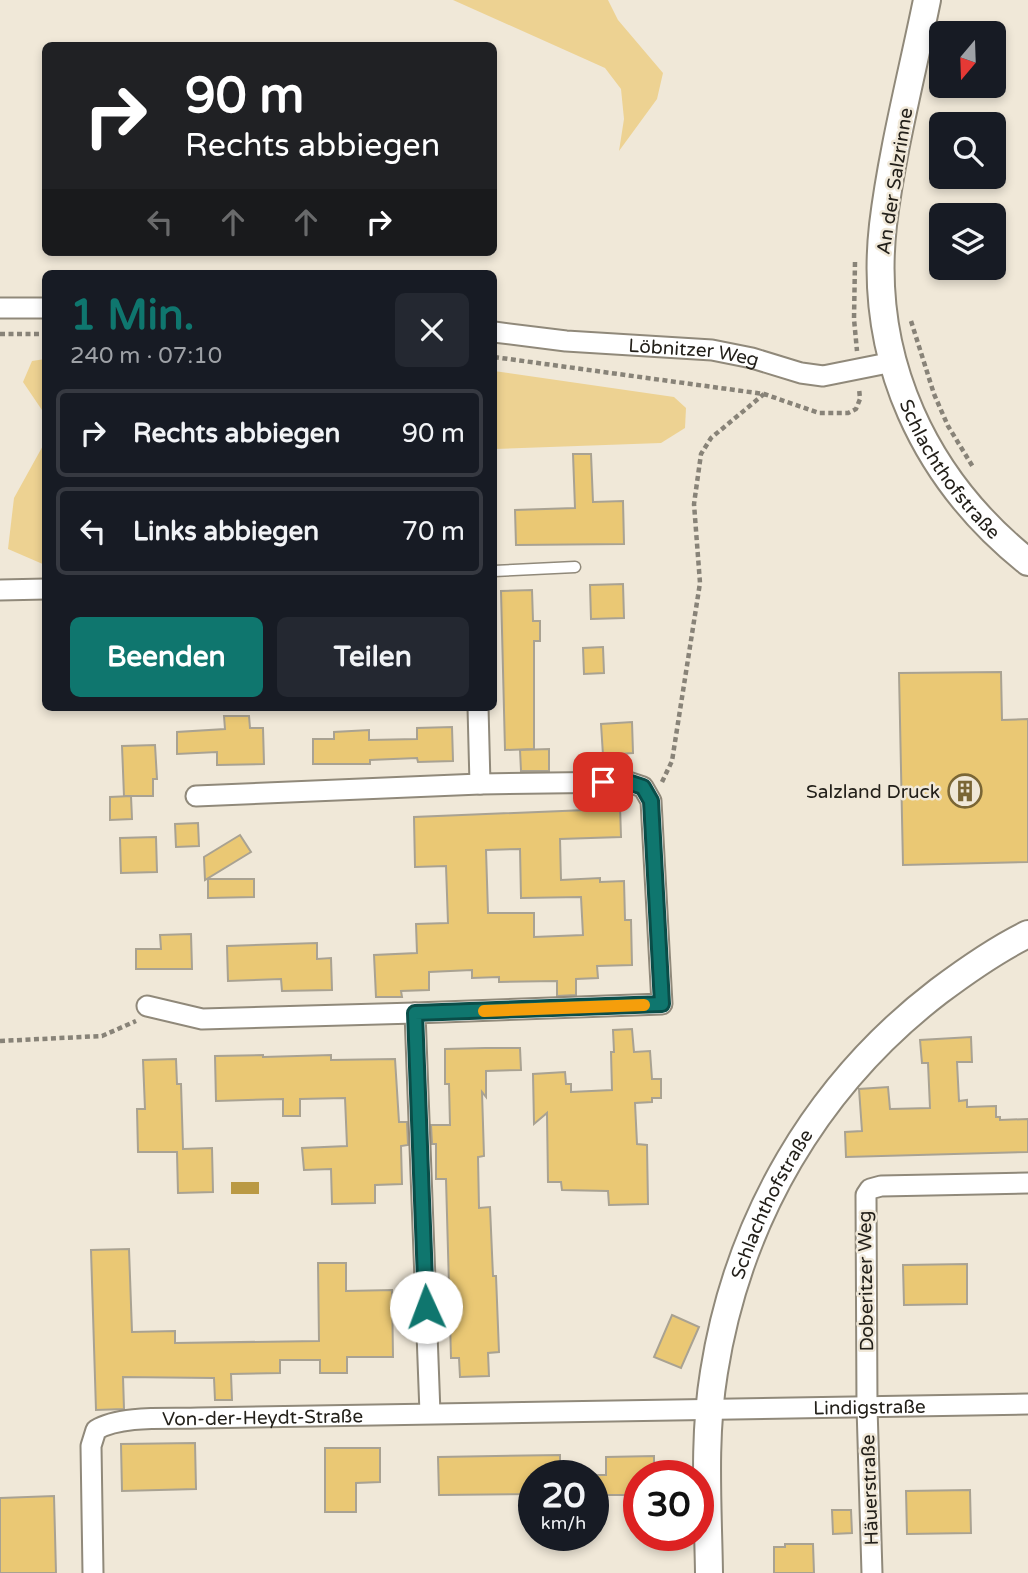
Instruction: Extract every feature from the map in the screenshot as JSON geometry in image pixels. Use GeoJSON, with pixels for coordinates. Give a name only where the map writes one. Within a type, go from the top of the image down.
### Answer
{"type":"FeatureCollection","features":[{"type":"Feature","properties":{"kind":"street","name":"An der Salzrinne"},"geometry":{"type":"LineString","coordinates":[[893,362],[883,318],[881,256],[889,191],[927,0]]}},
{"type":"Feature","properties":{"kind":"street"},"geometry":{"type":"LineString","coordinates":[[0,308],[42,307]]}},
{"type":"Feature","properties":{"kind":"street","name":"Löbnitzer Weg"},"geometry":{"type":"LineString","coordinates":[[497,332],[578,342],[712,350],[814,375],[831,375],[893,362]]}},
{"type":"Feature","properties":{"kind":"street","name":"Schlachthofstraße"},"geometry":{"type":"LineString","coordinates":[[893,362],[923,438],[953,487],[985,525],[1028,562]]}},
{"type":"Feature","properties":{"kind":"street"},"geometry":{"type":"LineString","coordinates":[[0,590],[42,589]]}},
{"type":"Feature","properties":{"kind":"street"},"geometry":{"type":"LineString","coordinates":[[478,711],[480,783]]}},
{"type":"Feature","properties":{"kind":"street"},"geometry":{"type":"LineString","coordinates":[[148,1013],[202,1019],[662,1004],[651,801],[643,787],[628,782],[480,783],[196,796]]}},
{"type":"Feature","properties":{"kind":"street","name":"Schlachthofstraße"},"geometry":{"type":"LineString","coordinates":[[709,1573],[707,1440],[714,1372],[739,1266],[776,1181],[814,1120],[859,1064],[892,1030],[957,977],[1028,934]]}},
{"type":"Feature","properties":{"kind":"street"},"geometry":{"type":"LineString","coordinates":[[415,1013],[430,1413]]}},
{"type":"Feature","properties":{"kind":"street","name":"Doberitzer Weg"},"geometry":{"type":"LineString","coordinates":[[867,1407],[866,1195],[870,1189],[881,1186],[1028,1183]]}},
{"type":"Feature","properties":{"kind":"street","name":"Lindigstraße"},"geometry":{"type":"LineString","coordinates":[[710,1408],[1028,1404]]}},
{"type":"Feature","properties":{"kind":"street","name":"Häuerstraße"},"geometry":{"type":"LineString","coordinates":[[867,1407],[872,1573]]}},
{"type":"Feature","properties":{"kind":"street","name":"Von-der-Heydt-Straße"},"geometry":{"type":"LineString","coordinates":[[93,1573],[90,1446],[96,1430],[104,1424],[198,1418],[710,1408]]}},
{"type":"Feature","properties":{"kind":"lane"},"geometry":{"type":"LineString","coordinates":[[497,571],[575,567]]}},
{"type":"Feature","properties":{"kind":"path"},"geometry":{"type":"LineString","coordinates":[[910,317],[933,394],[948,426]]}},
{"type":"Feature","properties":{"kind":"path"},"geometry":{"type":"LineString","coordinates":[[497,357],[764,394],[819,413],[848,414],[856,409],[860,399],[854,319]]}},
{"type":"Feature","properties":{"kind":"path"},"geometry":{"type":"LineString","coordinates":[[0,334],[42,334]]}},
{"type":"Feature","properties":{"kind":"path"},"geometry":{"type":"LineString","coordinates":[[651,801],[672,761],[700,583],[694,504],[701,454],[711,438],[764,394]]}},
{"type":"Feature","properties":{"kind":"path"},"geometry":{"type":"LineString","coordinates":[[0,1041],[102,1036],[148,1013]]}},
{"type":"Feature","properties":{"kind":"shaded area"},"geometry":{"type":"Polygon","coordinates":[[[453,0],[608,0],[618,20],[663,73],[657,99],[619,151],[624,119],[621,89],[605,68],[453,0]]]}},
{"type":"Feature","properties":{"kind":"shaded area"},"geometry":{"type":"Polygon","coordinates":[[[42,360],[42,410],[23,382],[32,361],[42,360]]]}},
{"type":"Feature","properties":{"kind":"shaded area"},"geometry":{"type":"Polygon","coordinates":[[[497,371],[674,397],[686,408],[685,428],[661,443],[497,449],[497,371]]]}},
{"type":"Feature","properties":{"kind":"shaded area"},"geometry":{"type":"Polygon","coordinates":[[[42,447],[42,564],[8,549],[14,498],[42,447]]]}},
{"type":"Feature","properties":{"kind":"shaded area"},"geometry":{"type":"Polygon","coordinates":[[[231,1182],[259,1182],[259,1194],[231,1194],[231,1182]]]}},
{"type":"Feature","properties":{"kind":"building"},"geometry":{"type":"Polygon","coordinates":[[[573,454],[591,454],[593,502],[623,501],[624,544],[516,545],[515,510],[575,508],[573,454]]]}},
{"type":"Feature","properties":{"kind":"building"},"geometry":{"type":"Polygon","coordinates":[[[623,584],[624,618],[591,619],[590,585],[623,584]]]}},
{"type":"Feature","properties":{"kind":"building"},"geometry":{"type":"Polygon","coordinates":[[[532,590],[533,621],[540,621],[540,641],[534,641],[534,749],[505,750],[501,591],[532,590]]]}},
{"type":"Feature","properties":{"kind":"building"},"geometry":{"type":"Polygon","coordinates":[[[603,647],[604,673],[584,674],[583,648],[603,647]]]}},
{"type":"Feature","properties":{"kind":"building","name":"Salzland Druck"},"geometry":{"type":"Polygon","coordinates":[[[1001,672],[1002,720],[1028,719],[1028,862],[903,865],[899,673],[1001,672]]]}},
{"type":"Feature","properties":{"kind":"building"},"geometry":{"type":"Polygon","coordinates":[[[224,716],[249,716],[250,728],[263,728],[264,764],[217,765],[217,752],[177,754],[177,732],[225,729],[224,716]]]}},
{"type":"Feature","properties":{"kind":"building"},"geometry":{"type":"Polygon","coordinates":[[[632,722],[633,753],[603,755],[601,724],[632,722]]]}},
{"type":"Feature","properties":{"kind":"building"},"geometry":{"type":"Polygon","coordinates":[[[452,727],[453,761],[418,762],[417,758],[370,760],[370,764],[313,764],[313,739],[334,739],[334,732],[369,730],[369,740],[417,739],[417,728],[452,727]]]}},
{"type":"Feature","properties":{"kind":"building"},"geometry":{"type":"Polygon","coordinates":[[[155,745],[157,779],[153,779],[153,796],[124,796],[122,746],[155,745]]]}},
{"type":"Feature","properties":{"kind":"building"},"geometry":{"type":"Polygon","coordinates":[[[549,749],[549,771],[521,771],[520,750],[549,749]]]}},
{"type":"Feature","properties":{"kind":"building"},"geometry":{"type":"Polygon","coordinates":[[[131,796],[132,819],[110,820],[110,797],[131,796]]]}},
{"type":"Feature","properties":{"kind":"building"},"geometry":{"type":"Polygon","coordinates":[[[620,806],[621,837],[560,839],[561,880],[600,878],[600,882],[624,881],[625,920],[631,920],[632,965],[597,966],[598,978],[576,979],[576,995],[557,996],[557,981],[499,982],[499,977],[472,978],[472,970],[429,972],[429,990],[401,991],[402,997],[376,997],[374,955],[417,953],[416,924],[448,923],[446,866],[415,867],[414,817],[586,810],[586,807],[620,806]],[[520,849],[486,850],[488,913],[534,913],[534,937],[583,935],[581,897],[521,898],[520,849]]]}},
{"type":"Feature","properties":{"kind":"building"},"geometry":{"type":"Polygon","coordinates":[[[198,823],[199,846],[176,847],[175,824],[198,823]]]}},
{"type":"Feature","properties":{"kind":"building"},"geometry":{"type":"Polygon","coordinates":[[[240,835],[251,852],[205,880],[204,857],[240,835]]]}},
{"type":"Feature","properties":{"kind":"building"},"geometry":{"type":"Polygon","coordinates":[[[156,837],[157,872],[121,873],[120,838],[156,837]]]}},
{"type":"Feature","properties":{"kind":"building"},"geometry":{"type":"Polygon","coordinates":[[[208,879],[254,879],[254,897],[208,898],[208,879]]]}},
{"type":"Feature","properties":{"kind":"building"},"geometry":{"type":"Polygon","coordinates":[[[191,934],[192,969],[136,969],[136,949],[161,949],[160,935],[191,934]]]}},
{"type":"Feature","properties":{"kind":"building"},"geometry":{"type":"Polygon","coordinates":[[[317,943],[317,959],[331,958],[332,990],[282,991],[281,979],[228,981],[227,946],[317,943]]]}},
{"type":"Feature","properties":{"kind":"building"},"geometry":{"type":"Polygon","coordinates":[[[632,1029],[634,1052],[650,1051],[652,1079],[661,1079],[661,1098],[652,1098],[652,1102],[635,1103],[637,1144],[647,1145],[648,1204],[609,1205],[608,1191],[562,1190],[561,1182],[548,1182],[547,1113],[534,1124],[533,1074],[565,1072],[566,1084],[571,1084],[571,1092],[612,1090],[613,1030],[632,1029]]]}},
{"type":"Feature","properties":{"kind":"building"},"geometry":{"type":"Polygon","coordinates":[[[971,1037],[972,1062],[957,1062],[959,1101],[967,1100],[967,1107],[996,1106],[996,1117],[1000,1117],[1000,1120],[1028,1119],[1028,1152],[846,1157],[845,1132],[862,1131],[859,1089],[888,1087],[890,1109],[930,1108],[928,1063],[922,1063],[920,1040],[971,1037]]]}},
{"type":"Feature","properties":{"kind":"building"},"geometry":{"type":"Polygon","coordinates":[[[520,1048],[521,1070],[486,1071],[486,1097],[482,1092],[484,1156],[478,1157],[479,1208],[490,1207],[499,1352],[488,1353],[489,1376],[460,1377],[459,1358],[451,1358],[446,1179],[436,1179],[436,1144],[432,1144],[431,1125],[450,1125],[449,1084],[445,1084],[445,1049],[520,1048]]]}},
{"type":"Feature","properties":{"kind":"building"},"geometry":{"type":"Polygon","coordinates":[[[331,1055],[331,1060],[395,1059],[399,1122],[407,1122],[408,1145],[401,1146],[402,1184],[375,1185],[375,1203],[332,1204],[331,1169],[304,1170],[302,1148],[347,1146],[345,1098],[300,1099],[300,1116],[283,1116],[283,1099],[216,1101],[215,1056],[331,1055]]]}},
{"type":"Feature","properties":{"kind":"building"},"geometry":{"type":"Polygon","coordinates":[[[176,1059],[177,1084],[181,1084],[183,1149],[212,1148],[213,1192],[178,1193],[177,1152],[138,1152],[137,1109],[145,1109],[143,1060],[176,1059]]]}},
{"type":"Feature","properties":{"kind":"building"},"geometry":{"type":"Polygon","coordinates":[[[129,1249],[132,1332],[175,1331],[175,1343],[319,1341],[318,1263],[346,1263],[346,1291],[392,1290],[393,1357],[347,1357],[347,1373],[320,1373],[320,1360],[280,1360],[280,1373],[231,1374],[232,1400],[215,1400],[214,1378],[123,1377],[124,1409],[96,1410],[91,1250],[129,1249]]]}},
{"type":"Feature","properties":{"kind":"building"},"geometry":{"type":"Polygon","coordinates":[[[967,1264],[967,1304],[904,1305],[903,1265],[967,1264]]]}},
{"type":"Feature","properties":{"kind":"building"},"geometry":{"type":"Polygon","coordinates":[[[672,1315],[699,1327],[681,1368],[654,1357],[672,1315]]]}},
{"type":"Feature","properties":{"kind":"building"},"geometry":{"type":"Polygon","coordinates":[[[195,1443],[196,1489],[122,1491],[121,1444],[195,1443]]]}},
{"type":"Feature","properties":{"kind":"building"},"geometry":{"type":"Polygon","coordinates":[[[325,1448],[380,1448],[380,1482],[356,1483],[356,1512],[325,1512],[325,1448]]]}},
{"type":"Feature","properties":{"kind":"building"},"geometry":{"type":"Polygon","coordinates":[[[560,1455],[560,1460],[518,1460],[518,1494],[439,1495],[438,1457],[560,1455]]]}},
{"type":"Feature","properties":{"kind":"building"},"geometry":{"type":"Polygon","coordinates":[[[654,1456],[654,1460],[623,1460],[623,1495],[609,1495],[609,1460],[606,1460],[606,1457],[654,1456]]]}},
{"type":"Feature","properties":{"kind":"building"},"geometry":{"type":"Polygon","coordinates":[[[970,1490],[971,1533],[907,1534],[906,1491],[970,1490]]]}},
{"type":"Feature","properties":{"kind":"building"},"geometry":{"type":"Polygon","coordinates":[[[54,1496],[56,1573],[0,1573],[0,1498],[54,1496]]]}},
{"type":"Feature","properties":{"kind":"building"},"geometry":{"type":"Polygon","coordinates":[[[832,1510],[851,1510],[852,1533],[833,1534],[832,1510]]]}},
{"type":"Feature","properties":{"kind":"building"},"geometry":{"type":"Polygon","coordinates":[[[785,1544],[813,1544],[814,1573],[774,1573],[774,1547],[785,1547],[785,1544]]]}},
{"type":"Feature","properties":{"kind":"slow traffic"},"geometry":{"type":"LineString","coordinates":[[484,1011],[644,1005]]}},
{"type":"Feature","properties":{"kind":"place","name":"Salzland Druck"},"geometry":{"type":"Point","coordinates":[965,791]}},
{"type":"Feature","properties":{"kind":"route"},"geometry":{"type":"LineString","coordinates":[[426,1307],[415,1013],[662,1004],[651,801],[643,787],[628,782],[603,782]]}}]}
